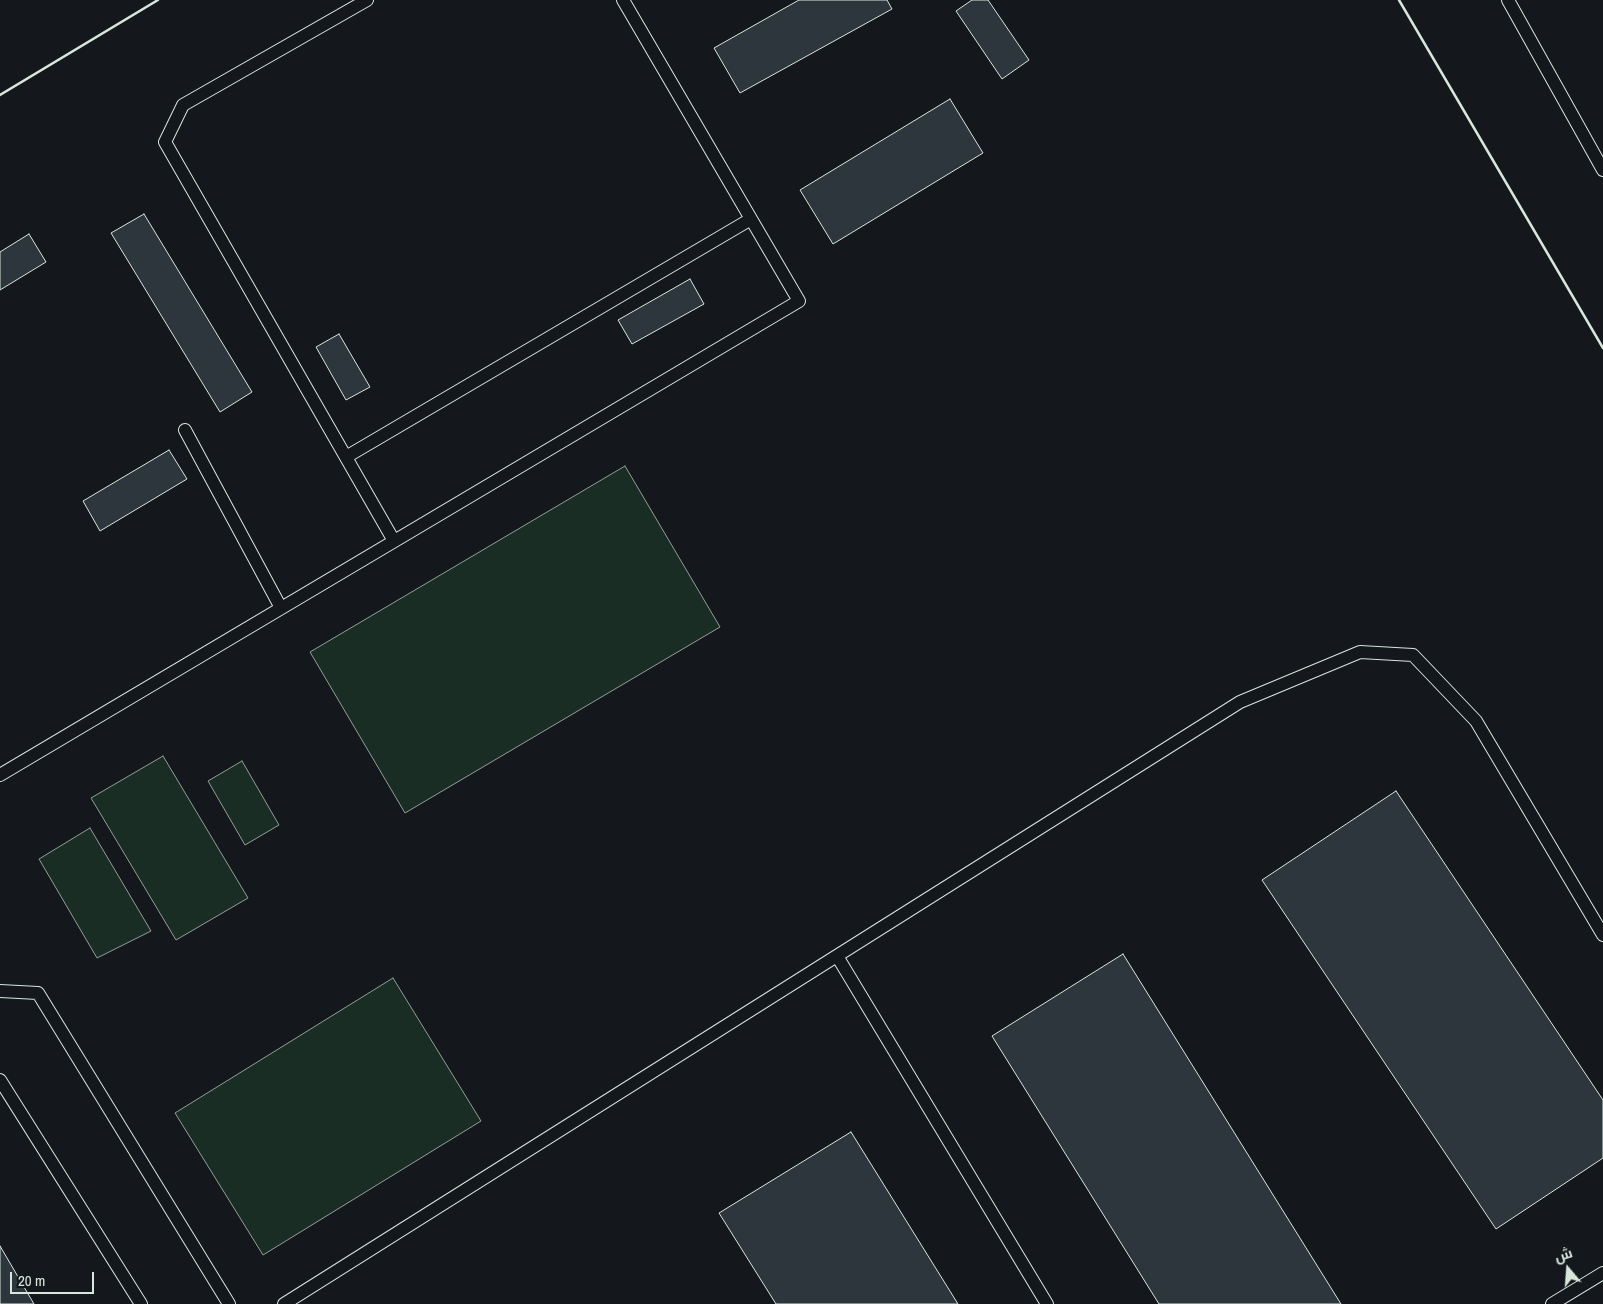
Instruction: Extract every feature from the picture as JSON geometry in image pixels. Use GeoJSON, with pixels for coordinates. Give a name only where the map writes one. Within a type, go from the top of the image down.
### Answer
{"type":"FeatureCollection","features":[{"type":"Feature","properties":{"kind":"lane"},"geometry":{"type":"LineString","coordinates":[[367,0],[183,105],[165,142],[394,541]]}},
{"type":"Feature","properties":{"kind":"lane"},"geometry":{"type":"LineString","coordinates":[[0,775],[798,301],[623,0]]}},
{"type":"Feature","properties":{"kind":"lane"},"geometry":{"type":"LineString","coordinates":[[1508,0],[1603,170]]}},
{"type":"Feature","properties":{"kind":"lane"},"geometry":{"type":"LineString","coordinates":[[346,457],[751,219]]}},
{"type":"Feature","properties":{"kind":"lane"},"geometry":{"type":"LineString","coordinates":[[185,430],[281,608]]}},
{"type":"Feature","properties":{"kind":"lane"},"geometry":{"type":"LineString","coordinates":[[284,1304],[1240,702],[1360,652],[1413,655],[1476,721],[1603,936]]}},
{"type":"Feature","properties":{"kind":"lane"},"geometry":{"type":"LineString","coordinates":[[837,956],[1047,1304]]}},
{"type":"Feature","properties":{"kind":"lane"},"geometry":{"type":"LineString","coordinates":[[0,991],[38,993],[229,1304]]}},
{"type":"Feature","properties":{"kind":"lane"},"geometry":{"type":"LineString","coordinates":[[0,1080],[141,1304]]}},
{"type":"Feature","properties":{"kind":"lane"},"geometry":{"type":"LineString","coordinates":[[1552,1304],[1603,1273]]}},
{"type":"Feature","properties":{"kind":"green space"},"geometry":{"type":"Polygon","coordinates":[[[625,466],[720,627],[405,813],[310,652],[625,466]]]}},
{"type":"Feature","properties":{"kind":"green space"},"geometry":{"type":"Polygon","coordinates":[[[163,756],[248,898],[176,940],[91,798],[163,756]]]}},
{"type":"Feature","properties":{"kind":"green space"},"geometry":{"type":"Polygon","coordinates":[[[242,761],[279,825],[245,845],[208,781],[242,761]]]}},
{"type":"Feature","properties":{"kind":"green space"},"geometry":{"type":"Polygon","coordinates":[[[90,828],[151,931],[97,958],[39,859],[90,828]]]}},
{"type":"Feature","properties":{"kind":"green space"},"geometry":{"type":"Polygon","coordinates":[[[393,978],[481,1121],[263,1255],[175,1113],[393,978]]]}},
{"type":"Feature","properties":{"kind":"building"},"geometry":{"type":"Polygon","coordinates":[[[799,0],[887,0],[892,9],[740,93],[714,48],[799,0]]]}},
{"type":"Feature","properties":{"kind":"building"},"geometry":{"type":"Polygon","coordinates":[[[972,0],[988,0],[1029,60],[1002,79],[956,11],[972,0]]]}},
{"type":"Feature","properties":{"kind":"building"},"geometry":{"type":"Polygon","coordinates":[[[950,99],[983,153],[833,244],[800,190],[950,99]]]}},
{"type":"Feature","properties":{"kind":"building"},"geometry":{"type":"Polygon","coordinates":[[[144,214],[252,392],[220,412],[111,233],[144,214]]]}},
{"type":"Feature","properties":{"kind":"building"},"geometry":{"type":"Polygon","coordinates":[[[29,234],[46,262],[0,290],[0,252],[29,234]]]}},
{"type":"Feature","properties":{"kind":"building"},"geometry":{"type":"Polygon","coordinates":[[[690,279],[704,304],[632,344],[618,320],[690,279]]]}},
{"type":"Feature","properties":{"kind":"building"},"geometry":{"type":"Polygon","coordinates":[[[339,334],[370,387],[346,400],[316,347],[339,334]]]}},
{"type":"Feature","properties":{"kind":"building"},"geometry":{"type":"Polygon","coordinates":[[[169,450],[187,479],[100,531],[83,501],[169,450]]]}},
{"type":"Feature","properties":{"kind":"building"},"geometry":{"type":"Polygon","coordinates":[[[1396,791],[1603,1100],[1603,1158],[1496,1229],[1262,880],[1396,791]]]}},
{"type":"Feature","properties":{"kind":"building"},"geometry":{"type":"Polygon","coordinates":[[[1123,954],[1341,1304],[1159,1304],[992,1036],[1123,954]]]}},
{"type":"Feature","properties":{"kind":"building"},"geometry":{"type":"Polygon","coordinates":[[[851,1132],[958,1304],[776,1304],[719,1213],[851,1132]]]}},
{"type":"Feature","properties":{"kind":"building"},"geometry":{"type":"Polygon","coordinates":[[[0,1246],[34,1304],[0,1304],[0,1246]]]}},
{"type":"Feature","properties":{"kind":"wall"},"geometry":{"type":"LineString","coordinates":[[0,95],[158,0]]}},
{"type":"Feature","properties":{"kind":"wall"},"geometry":{"type":"LineString","coordinates":[[1399,0],[1603,348]]}}]}
